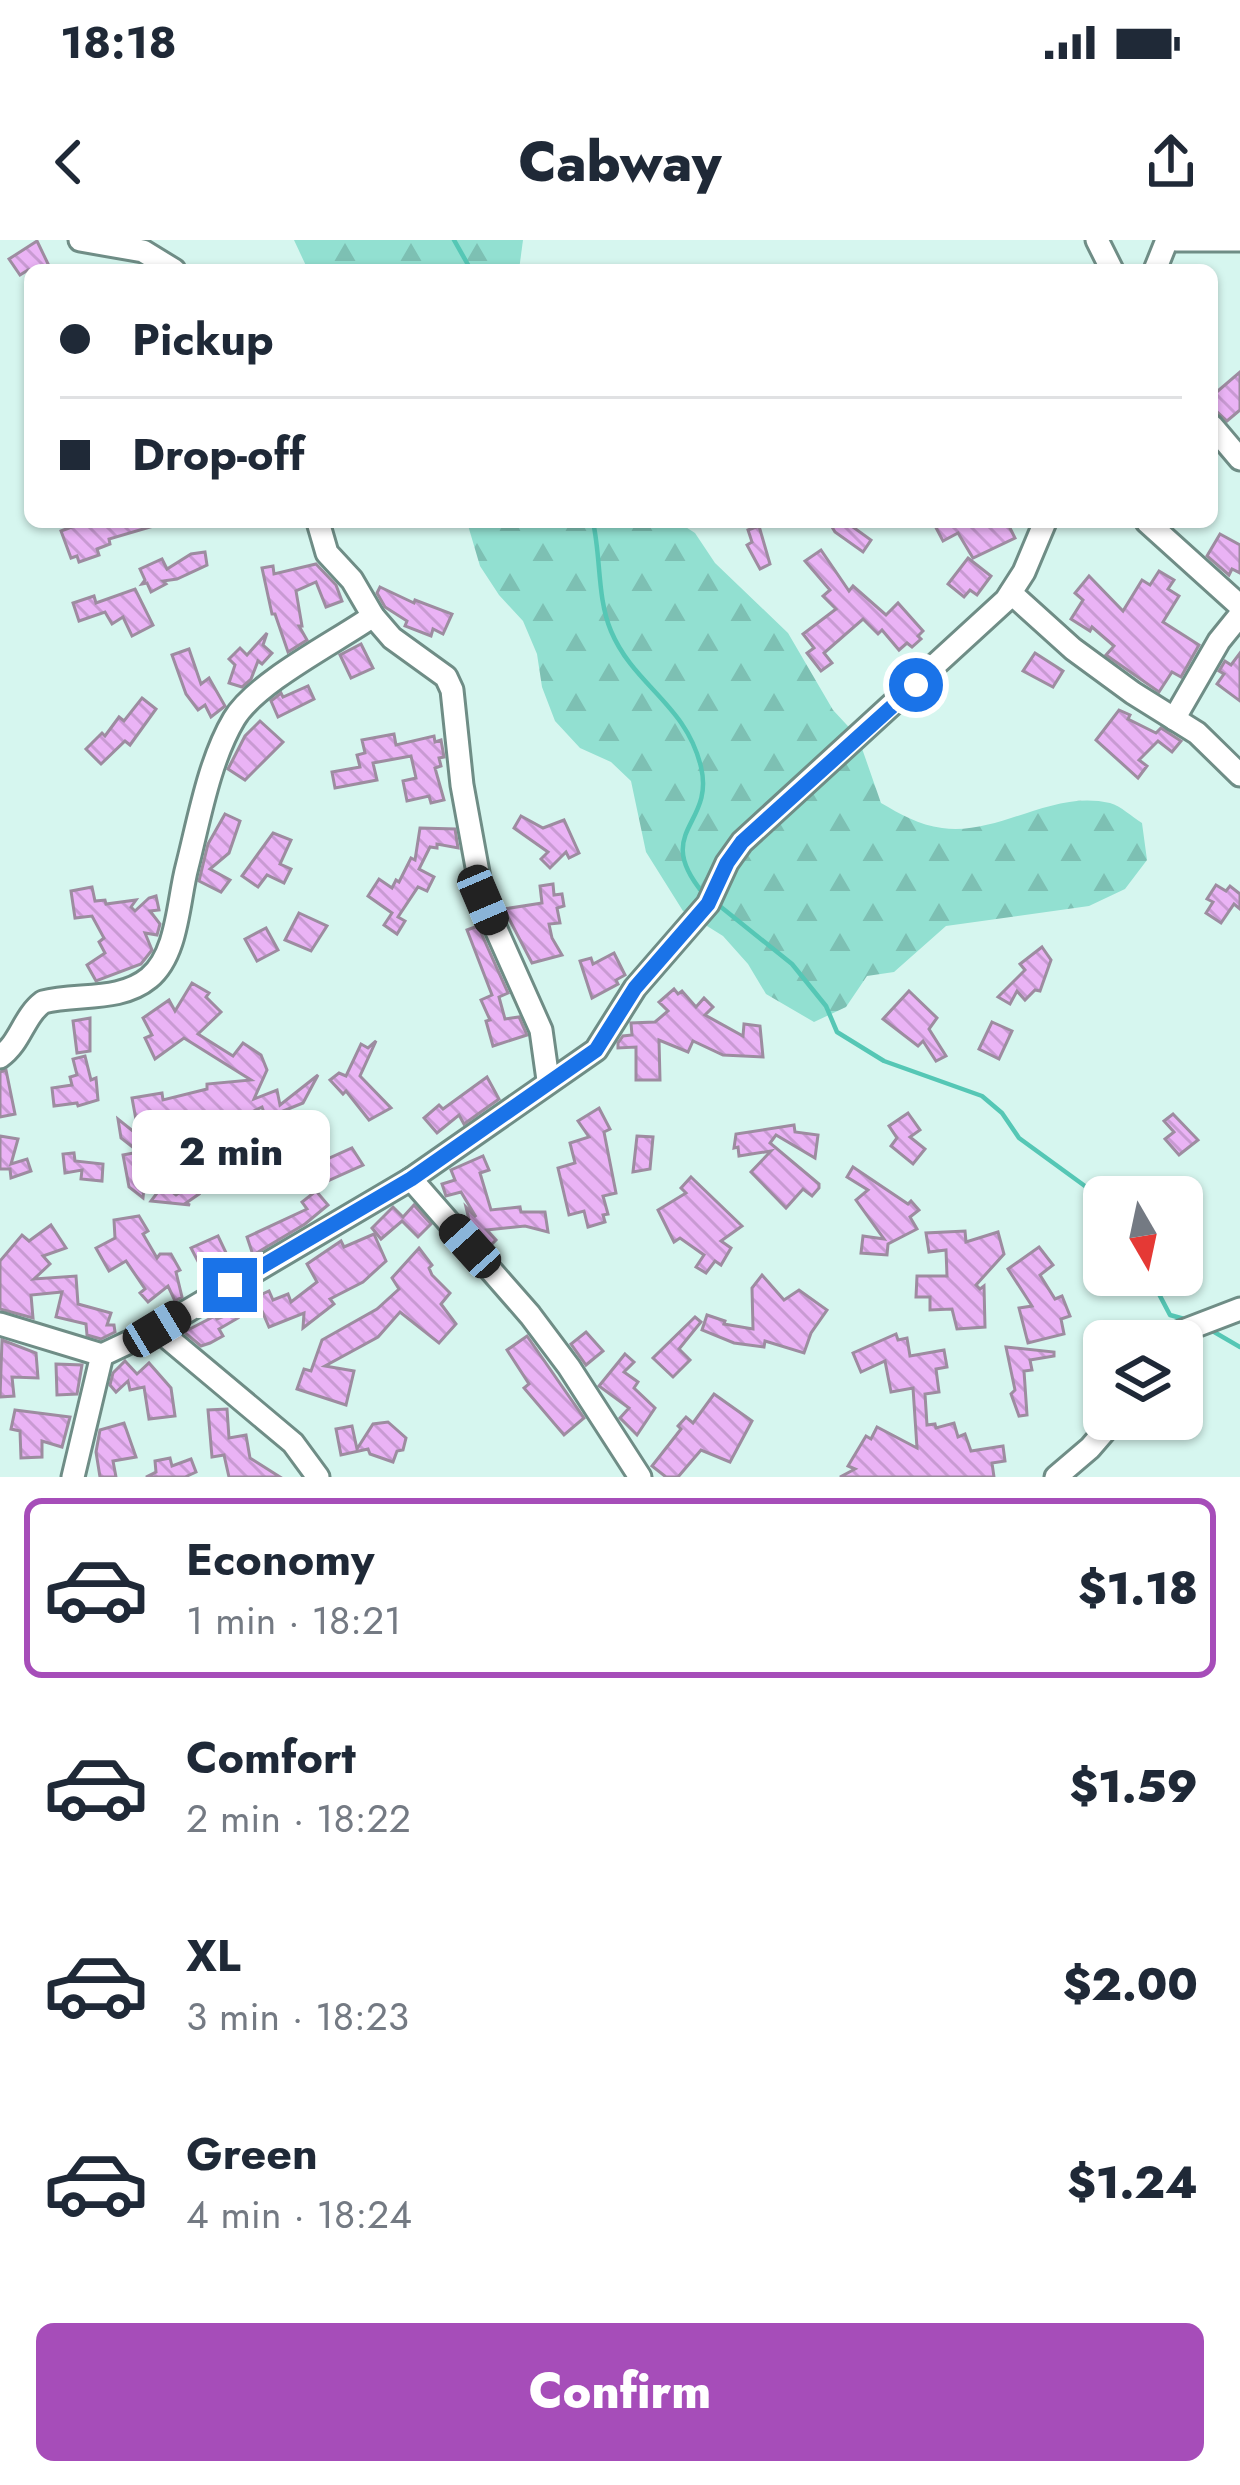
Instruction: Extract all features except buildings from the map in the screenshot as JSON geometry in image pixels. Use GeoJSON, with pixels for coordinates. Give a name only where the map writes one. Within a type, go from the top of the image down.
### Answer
{"type":"FeatureCollection","features":[{"type":"Feature","properties":{"kind":"street"},"geometry":{"type":"LineString","coordinates":[[80,240],[143,251],[165,264]]}},
{"type":"Feature","properties":{"kind":"street"},"geometry":{"type":"LineString","coordinates":[[1172,240],[1240,240]]}},
{"type":"Feature","properties":{"kind":"street"},"geometry":{"type":"LineString","coordinates":[[1218,433],[1240,459]]}},
{"type":"Feature","properties":{"kind":"street"},"geometry":{"type":"LineString","coordinates":[[320,528],[327,554],[352,580],[374,616],[401,646],[446,677],[452,690],[462,785],[483,900],[541,1030],[548,1080]]}},
{"type":"Feature","properties":{"kind":"street"},"geometry":{"type":"LineString","coordinates":[[0,1324],[102,1354],[157,1329],[411,1179],[596,1050],[635,988],[712,898],[742,842],[984,623],[1011,593],[1042,528]]}},
{"type":"Feature","properties":{"kind":"street"},"geometry":{"type":"LineString","coordinates":[[1154,528],[1240,606]]}},
{"type":"Feature","properties":{"kind":"street"},"geometry":{"type":"LineString","coordinates":[[1011,593],[1072,650],[1197,733],[1240,775]]}},
{"type":"Feature","properties":{"kind":"street"},"geometry":{"type":"LineString","coordinates":[[1174,718],[1219,641],[1240,615]]}},
{"type":"Feature","properties":{"kind":"street"},"geometry":{"type":"LineString","coordinates":[[0,1057],[12,1048],[43,1002],[114,993],[152,976],[173,933],[186,869],[234,719],[268,685],[374,616]]}},
{"type":"Feature","properties":{"kind":"street"},"geometry":{"type":"LineString","coordinates":[[411,1179],[530,1315],[569,1366],[640,1477]]}},
{"type":"Feature","properties":{"kind":"street"},"geometry":{"type":"LineString","coordinates":[[1203,1324],[1234,1312]]}},
{"type":"Feature","properties":{"kind":"street"},"geometry":{"type":"LineString","coordinates":[[157,1329],[293,1443],[318,1477]]}},
{"type":"Feature","properties":{"kind":"street"},"geometry":{"type":"LineString","coordinates":[[73,1477],[102,1354]]}},
{"type":"Feature","properties":{"kind":"street"},"geometry":{"type":"LineString","coordinates":[[1056,1477],[1097,1440]]}},
{"type":"Feature","properties":{"kind":"green space"},"geometry":{"type":"Polygon","coordinates":[[[294,240],[523,240],[520,264],[305,264],[294,240]]]}},
{"type":"Feature","properties":{"kind":"green space"},"geometry":{"type":"Polygon","coordinates":[[[469,528],[687,528],[715,563],[788,633],[833,710],[858,737],[881,803],[925,824],[963,829],[1067,802],[1110,803],[1142,823],[1147,860],[1125,889],[1089,906],[946,926],[894,972],[867,976],[846,1007],[814,1022],[766,994],[723,936],[683,911],[646,852],[631,781],[611,762],[580,748],[555,721],[523,621],[480,566],[469,528]]]}},
{"type":"Feature","properties":{"kind":"waterway"},"geometry":{"type":"LineString","coordinates":[[454,240],[468,264]]}},
{"type":"Feature","properties":{"kind":"waterway"},"geometry":{"type":"LineString","coordinates":[[594,528],[611,631],[633,667],[684,727],[701,767],[700,802],[683,855],[703,893]]}},
{"type":"Feature","properties":{"kind":"waterway"},"geometry":{"type":"LineString","coordinates":[[716,903],[792,964],[826,1006],[837,1032],[884,1061],[982,1096],[1002,1113],[1019,1138],[1083,1185]]}},
{"type":"Feature","properties":{"kind":"waterway"},"geometry":{"type":"LineString","coordinates":[[1160,1296],[1170,1315],[1188,1320]]}},
{"type":"Feature","properties":{"kind":"waterway"},"geometry":{"type":"LineString","coordinates":[[1209,1329],[1240,1347]]}},
{"type":"Feature","properties":{"kind":"route"},"geometry":{"type":"LineString","coordinates":[[230,1285],[411,1179],[596,1050],[635,988],[708,904],[742,842],[916,685]]}}]}
